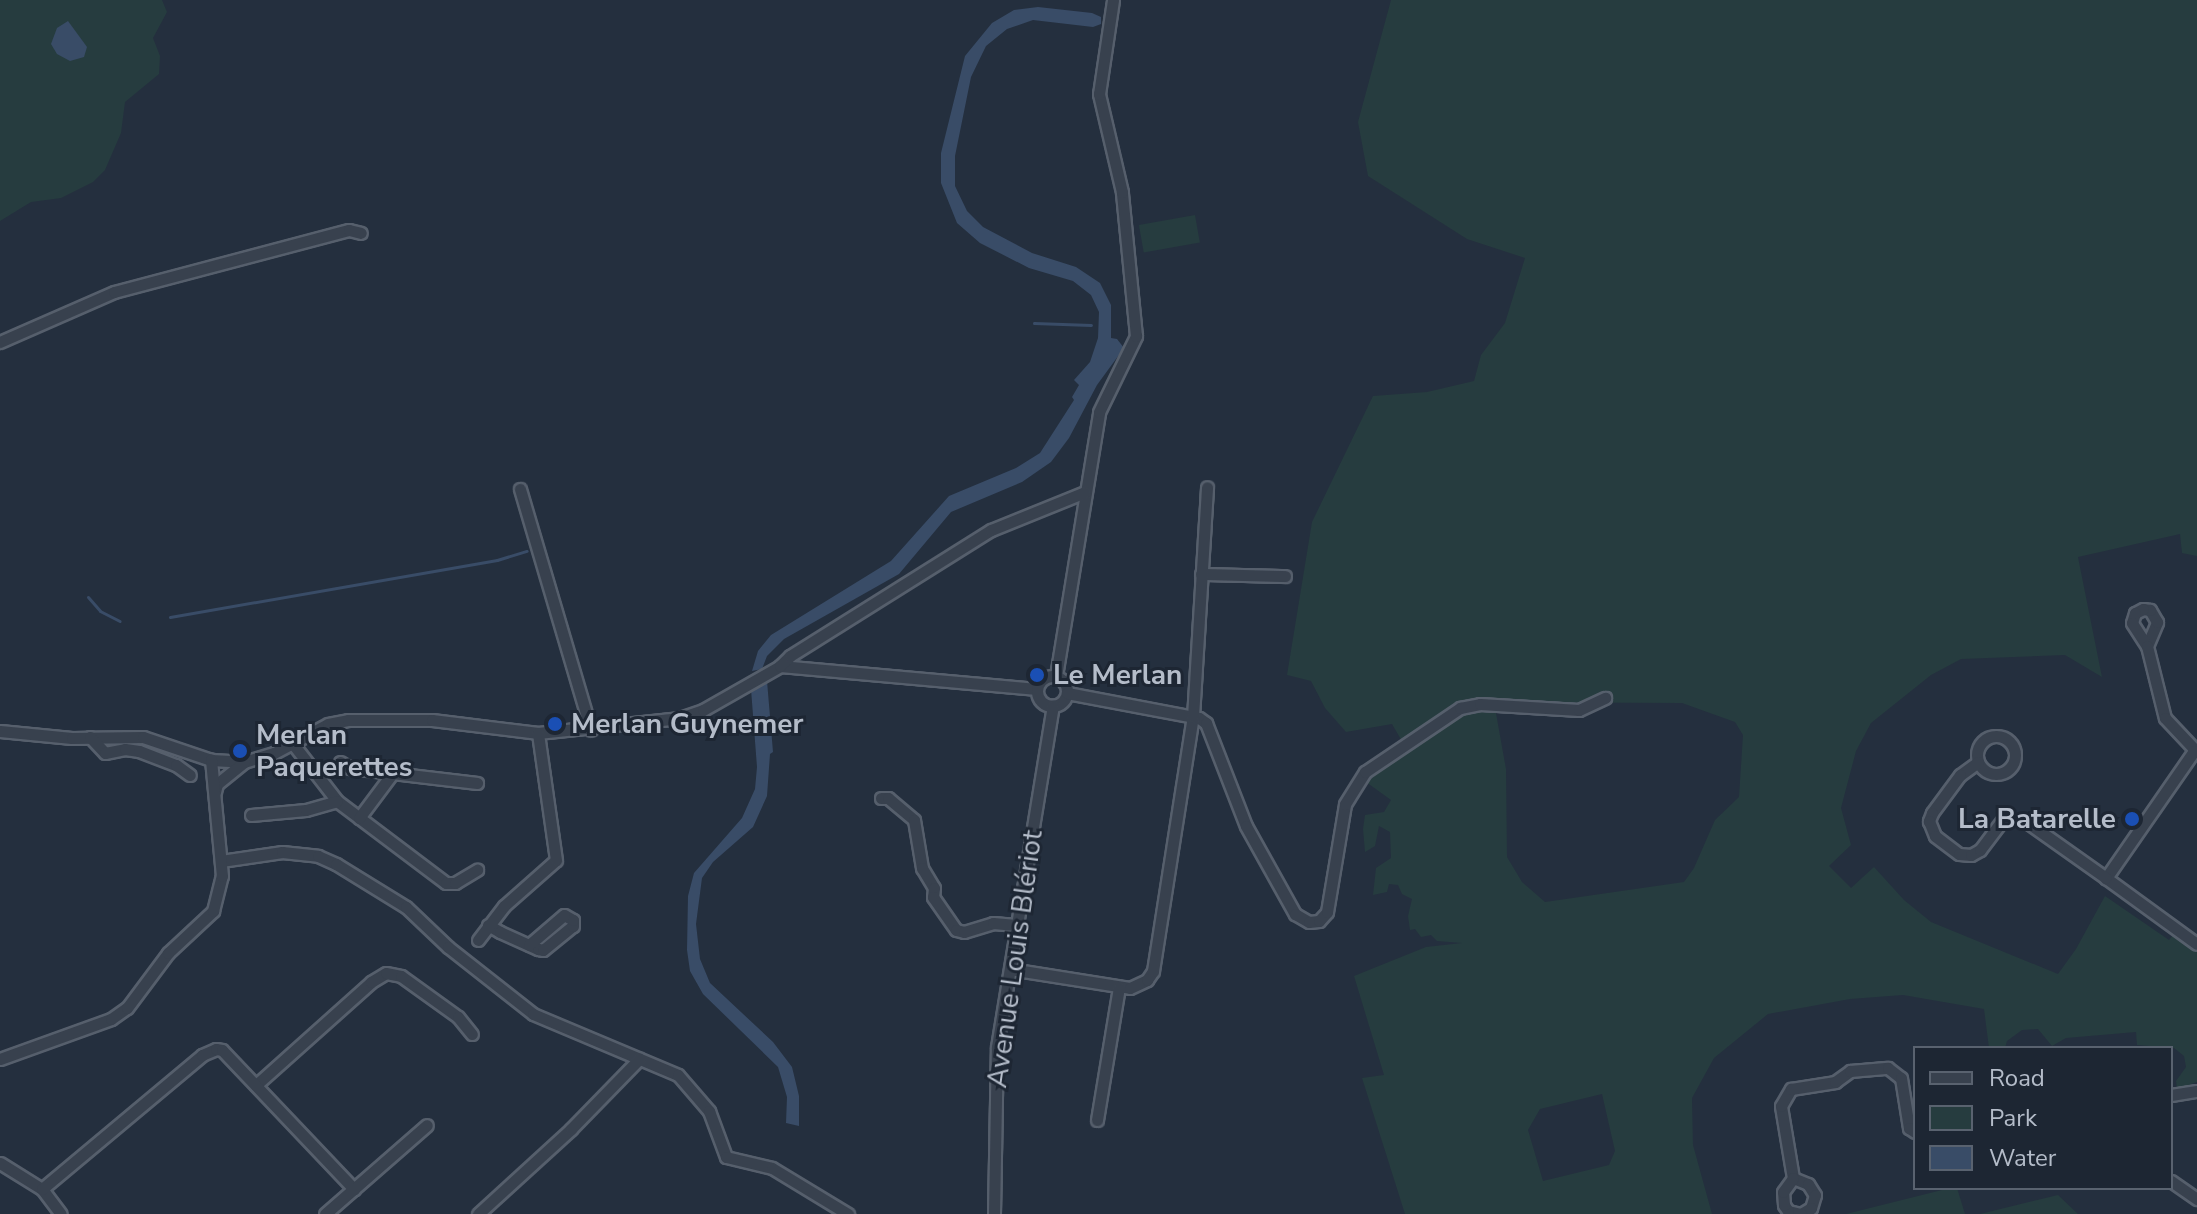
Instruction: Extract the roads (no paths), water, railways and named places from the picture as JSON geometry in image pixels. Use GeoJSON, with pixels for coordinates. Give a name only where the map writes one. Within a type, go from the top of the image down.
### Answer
{"type":"FeatureCollection","features":[{"type":"Feature","properties":{"kind":"street"},"geometry":{"type":"LineString","coordinates":[[1056,672],[1042,680],[1037,689],[1042,703],[1053,706],[1063,701],[1067,693],[1056,672],[1099,412],[1131,351],[1137,330],[1122,192],[1099,94],[1112,3]]}},
{"type":"Feature","properties":{"kind":"street"},"geometry":{"type":"LineString","coordinates":[[0,342],[114,292],[349,230],[361,233]]}},
{"type":"Feature","properties":{"kind":"street"},"geometry":{"type":"LineString","coordinates":[[1010,969],[1119,987],[1138,986],[1153,971],[1193,717],[1207,487]]}},
{"type":"Feature","properties":{"kind":"street"},"geometry":{"type":"LineString","coordinates":[[520,489],[591,730]]}},
{"type":"Feature","properties":{"kind":"street"},"geometry":{"type":"LineString","coordinates":[[215,792],[217,784],[244,762],[293,744],[320,727],[348,720],[432,720],[538,733],[591,730],[680,718],[703,710],[774,669],[991,530],[1085,492]]}},
{"type":"Feature","properties":{"kind":"street"},"geometry":{"type":"LineString","coordinates":[[1201,574],[1285,576]]}},
{"type":"Feature","properties":{"kind":"street"},"geometry":{"type":"LineString","coordinates":[[2106,878],[2196,752],[2165,718],[2147,646]]}},
{"type":"Feature","properties":{"kind":"street"},"geometry":{"type":"LineString","coordinates":[[774,669],[1037,689]]}},
{"type":"Feature","properties":{"kind":"street"},"geometry":{"type":"LineString","coordinates":[[1067,693],[1193,717],[1206,723],[1246,826],[1295,914],[1309,922],[1319,921],[1327,912],[1345,804],[1365,772],[1460,708],[1480,704],[1579,710],[1605,698]]}},
{"type":"Feature","properties":{"kind":"street","name":"Avenue Louis Blériot"},"geometry":{"type":"LineString","coordinates":[[994,1214],[997,1047],[1053,706]]}},
{"type":"Feature","properties":{"kind":"street"},"geometry":{"type":"LineString","coordinates":[[0,731],[90,737],[126,735],[156,739],[211,760],[244,762]]}},
{"type":"Feature","properties":{"kind":"street"},"geometry":{"type":"LineString","coordinates":[[478,940],[510,900],[556,860],[538,733]]}},
{"type":"Feature","properties":{"kind":"street"},"geometry":{"type":"LineString","coordinates":[[90,737],[105,753],[125,749],[139,751],[176,765],[190,775]]}},
{"type":"Feature","properties":{"kind":"street"},"geometry":{"type":"LineString","coordinates":[[293,744],[337,801],[446,883],[455,883],[477,870]]}},
{"type":"Feature","properties":{"kind":"street"},"geometry":{"type":"LineString","coordinates":[[0,1059],[97,1025],[127,1008],[168,953],[213,911],[222,876],[211,760]]}},
{"type":"Feature","properties":{"kind":"street"},"geometry":{"type":"LineString","coordinates":[[340,762],[350,768],[477,783]]}},
{"type":"Feature","properties":{"kind":"street"},"geometry":{"type":"LineString","coordinates":[[1978,762],[1960,775],[1932,813],[1929,821],[1935,836],[1959,854],[1971,855],[1980,850],[2003,820],[2024,820],[2197,944]]}},
{"type":"Feature","properties":{"kind":"street"},"geometry":{"type":"LineString","coordinates":[[359,818],[394,771]]}},
{"type":"Feature","properties":{"kind":"street"},"geometry":{"type":"LineString","coordinates":[[881,798],[893,801],[914,820],[922,868],[934,888],[933,897],[956,930],[964,932],[993,923],[1016,925]]}},
{"type":"Feature","properties":{"kind":"street"},"geometry":{"type":"LineString","coordinates":[[251,815],[306,810],[337,801]]}},
{"type":"Feature","properties":{"kind":"street"},"geometry":{"type":"LineString","coordinates":[[221,861],[282,852],[318,856],[406,907],[417,920]]}},
{"type":"Feature","properties":{"kind":"street"},"geometry":{"type":"LineString","coordinates":[[222,876],[282,858],[314,861],[417,920],[533,1014],[678,1075],[709,1111],[726,1157],[772,1168],[848,1214]]}},
{"type":"Feature","properties":{"kind":"street"},"geometry":{"type":"LineString","coordinates":[[488,925],[529,945]]}},
{"type":"Feature","properties":{"kind":"street"},"geometry":{"type":"LineString","coordinates":[[256,1085],[371,982],[386,973],[401,976],[458,1017],[472,1034]]}},
{"type":"Feature","properties":{"kind":"street"},"geometry":{"type":"LineString","coordinates":[[1097,1120],[1119,987]]}},
{"type":"Feature","properties":{"kind":"street"},"geometry":{"type":"LineString","coordinates":[[42,1189],[202,1055],[222,1050],[354,1189]]}},
{"type":"Feature","properties":{"kind":"street"},"geometry":{"type":"LineString","coordinates":[[478,1214],[571,1129],[639,1059]]}},
{"type":"Feature","properties":{"kind":"street"},"geometry":{"type":"LineString","coordinates":[[1793,1178],[1781,1106],[1791,1089],[1835,1082],[1850,1071],[1888,1068],[1901,1078],[1909,1128],[1913,1131]]}},
{"type":"Feature","properties":{"kind":"street"},"geometry":{"type":"LineString","coordinates":[[2173,1095],[2197,1091]]}},
{"type":"Feature","properties":{"kind":"street"},"geometry":{"type":"LineString","coordinates":[[325,1214],[427,1125]]}},
{"type":"Feature","properties":{"kind":"street"},"geometry":{"type":"LineString","coordinates":[[0,1163],[42,1189],[61,1214]]}},
{"type":"Feature","properties":{"kind":"street"},"geometry":{"type":"LineString","coordinates":[[2173,1182],[2197,1199]]}},
{"type":"Feature","properties":{"kind":"water"},"geometry":{"type":"Polygon","coordinates":[[[1038,7],[1092,13],[1101,17],[1101,24],[1093,27],[1033,20],[1007,29],[986,46],[971,77],[955,156],[955,186],[967,211],[983,227],[1032,253],[1076,267],[1100,283],[1111,305],[1111,338],[1117,339],[1124,348],[1097,385],[1069,438],[1051,462],[1022,482],[951,512],[899,574],[784,639],[767,656],[762,669],[752,671],[758,651],[771,635],[891,561],[949,496],[1016,468],[1040,453],[1074,400],[1072,397],[1079,385],[1074,380],[1090,362],[1098,338],[1099,312],[1091,295],[1073,281],[1029,268],[980,243],[957,223],[941,183],[941,153],[965,56],[992,23],[1014,10],[1038,7]]]}},
{"type":"Feature","properties":{"kind":"water"},"geometry":{"type":"Polygon","coordinates":[[[68,21],[87,47],[84,57],[70,61],[57,54],[51,44],[57,28],[68,21]]]}},
{"type":"Feature","properties":{"kind":"water"},"geometry":{"type":"Polygon","coordinates":[[[767,681],[773,752],[770,754],[767,796],[753,827],[713,862],[702,878],[696,924],[700,959],[710,983],[773,1042],[792,1067],[799,1096],[799,1126],[786,1123],[787,1097],[778,1067],[703,994],[690,971],[687,950],[688,896],[694,873],[742,818],[755,789],[757,767],[751,689],[767,681]]]}},
{"type":"Feature","properties":{"kind":"waterway"},"geometry":{"type":"LineString","coordinates":[[1034,323],[1091,325]]}},
{"type":"Feature","properties":{"kind":"waterway"},"geometry":{"type":"LineString","coordinates":[[170,617],[497,560],[527,551]]}},
{"type":"Feature","properties":{"kind":"waterway"},"geometry":{"type":"LineString","coordinates":[[88,597],[100,611],[120,621]]}},
{"type":"Feature","properties":{"kind":"place","name":"Le Merlan"},"geometry":{"type":"Point","coordinates":[1037,675]}},
{"type":"Feature","properties":{"kind":"place","name":"Merlan Guynemer"},"geometry":{"type":"Point","coordinates":[555,724]}},
{"type":"Feature","properties":{"kind":"place","name":"Merlan Paquerettes"},"geometry":{"type":"Point","coordinates":[240,751]}},
{"type":"Feature","properties":{"kind":"place","name":"La Batarelle"},"geometry":{"type":"Point","coordinates":[2132,819]}}]}
